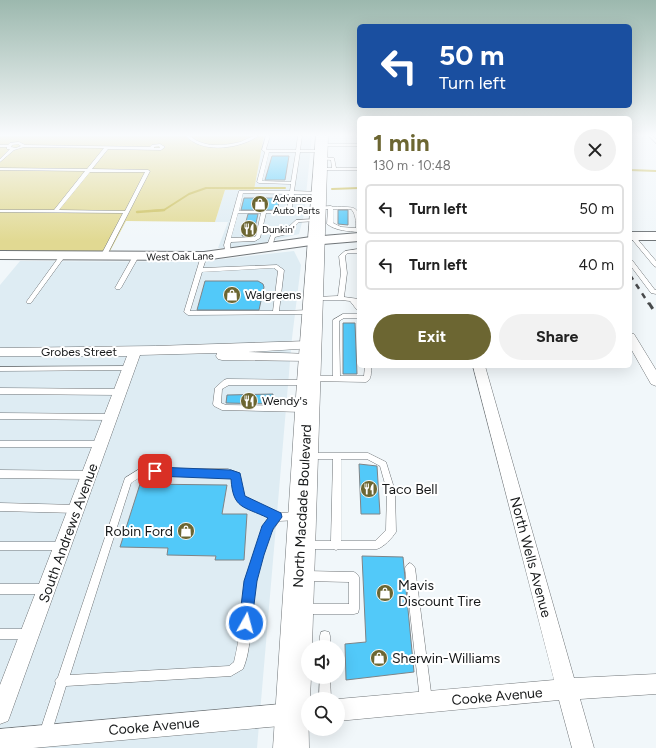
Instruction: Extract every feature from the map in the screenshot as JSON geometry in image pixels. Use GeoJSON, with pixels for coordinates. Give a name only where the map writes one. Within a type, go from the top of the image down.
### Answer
{"type":"FeatureCollection","features":[{"type":"Feature","properties":{"kind":"main road","name":"North Macdade Boulevard"},"geometry":{"type":"LineString","coordinates":[[291,748],[300,714],[297,609],[315,240],[322,217],[318,193],[320,171]]}},
{"type":"Feature","properties":{"kind":"main road"},"geometry":{"type":"LineString","coordinates":[[632,236],[656,236]]}},
{"type":"Feature","properties":{"kind":"main road","name":"West Oak Lane"},"geometry":{"type":"LineString","coordinates":[[0,255],[204,256],[228,247],[269,248],[315,240],[357,237]]}},
{"type":"Feature","properties":{"kind":"street"},"geometry":{"type":"LineString","coordinates":[[632,340],[656,381]]}},
{"type":"Feature","properties":{"kind":"street","name":"South Andrews Avenue"},"geometry":{"type":"LineString","coordinates":[[0,713],[4,691],[30,634],[135,352]]}},
{"type":"Feature","properties":{"kind":"street","name":"Grobes Street"},"geometry":{"type":"LineString","coordinates":[[0,353],[158,352],[309,366]]}},
{"type":"Feature","properties":{"kind":"street","name":"North Wells Avenue"},"geometry":{"type":"LineString","coordinates":[[480,368],[583,748]]}},
{"type":"Feature","properties":{"kind":"street","name":"Cooke Avenue"},"geometry":{"type":"LineString","coordinates":[[345,709],[566,689],[656,684]]}},
{"type":"Feature","properties":{"kind":"street","name":"Cooke Avenue"},"geometry":{"type":"LineString","coordinates":[[0,740],[31,740],[300,714]]}},
{"type":"Feature","properties":{"kind":"lane"},"geometry":{"type":"LineString","coordinates":[[56,211],[88,171]]}},
{"type":"Feature","properties":{"kind":"lane"},"geometry":{"type":"LineString","coordinates":[[104,256],[149,172],[146,171]]}},
{"type":"Feature","properties":{"kind":"lane"},"geometry":{"type":"LineString","coordinates":[[262,171],[259,182],[293,183]]}},
{"type":"Feature","properties":{"kind":"lane"},"geometry":{"type":"LineString","coordinates":[[236,212],[289,212],[295,171]]}},
{"type":"Feature","properties":{"kind":"lane"},"geometry":{"type":"LineString","coordinates":[[264,212],[258,237],[228,247],[240,192],[318,193]]}},
{"type":"Feature","properties":{"kind":"lane"},"geometry":{"type":"LineString","coordinates":[[269,248],[273,236],[285,233],[298,221],[322,217],[352,208],[355,210],[357,220]]}},
{"type":"Feature","properties":{"kind":"lane"},"geometry":{"type":"LineString","coordinates":[[1,212],[127,212]]}},
{"type":"Feature","properties":{"kind":"lane"},"geometry":{"type":"LineString","coordinates":[[322,217],[335,227],[345,230],[357,230]]}},
{"type":"Feature","properties":{"kind":"lane"},"geometry":{"type":"LineString","coordinates":[[632,237],[656,265]]}},
{"type":"Feature","properties":{"kind":"lane"},"geometry":{"type":"LineString","coordinates":[[341,298],[344,273],[342,256],[347,252],[357,251]]}},
{"type":"Feature","properties":{"kind":"lane"},"geometry":{"type":"LineString","coordinates":[[29,302],[63,255]]}},
{"type":"Feature","properties":{"kind":"lane"},"geometry":{"type":"LineString","coordinates":[[118,288],[136,256]]}},
{"type":"Feature","properties":{"kind":"lane"},"geometry":{"type":"LineString","coordinates":[[204,256],[187,312],[190,314],[276,313],[341,298],[357,301]]}},
{"type":"Feature","properties":{"kind":"lane"},"geometry":{"type":"LineString","coordinates":[[632,264],[655,293]]}},
{"type":"Feature","properties":{"kind":"lane"},"geometry":{"type":"LineString","coordinates":[[201,270],[275,266],[279,268],[281,270],[276,313]]}},
{"type":"Feature","properties":{"kind":"lane"},"geometry":{"type":"LineString","coordinates":[[352,300],[357,306]]}},
{"type":"Feature","properties":{"kind":"lane"},"geometry":{"type":"LineString","coordinates":[[337,379],[336,320],[338,317],[343,316],[357,316]]}},
{"type":"Feature","properties":{"kind":"lane"},"geometry":{"type":"LineString","coordinates":[[307,409],[225,408],[216,404],[219,388],[227,382],[309,366],[337,379],[366,379],[368,375],[368,368]]}},
{"type":"Feature","properties":{"kind":"lane"},"geometry":{"type":"LineString","coordinates":[[0,369],[129,368]]}},
{"type":"Feature","properties":{"kind":"lane"},"geometry":{"type":"LineString","coordinates":[[0,391],[120,392]]}},
{"type":"Feature","properties":{"kind":"lane"},"geometry":{"type":"LineString","coordinates":[[0,416],[111,417]]}},
{"type":"Feature","properties":{"kind":"lane"},"geometry":{"type":"LineString","coordinates":[[0,444],[101,444]]}},
{"type":"Feature","properties":{"kind":"lane"},"geometry":{"type":"LineString","coordinates":[[301,545],[377,545],[391,532],[390,491],[382,464],[368,456],[305,456]]}},
{"type":"Feature","properties":{"kind":"lane"},"geometry":{"type":"LineString","coordinates":[[336,546],[337,456]]}},
{"type":"Feature","properties":{"kind":"lane"},"geometry":{"type":"LineString","coordinates":[[31,740],[61,681],[128,481],[131,477],[141,472],[228,473],[236,476],[238,494],[241,499],[276,517],[302,516]]}},
{"type":"Feature","properties":{"kind":"lane"},"geometry":{"type":"LineString","coordinates":[[0,474],[89,475]]}},
{"type":"Feature","properties":{"kind":"lane"},"geometry":{"type":"LineString","coordinates":[[0,507],[77,509]]}},
{"type":"Feature","properties":{"kind":"lane"},"geometry":{"type":"LineString","coordinates":[[61,681],[231,671],[239,665],[243,651],[251,581],[268,526],[276,517]]}},
{"type":"Feature","properties":{"kind":"lane"},"geometry":{"type":"LineString","coordinates":[[0,546],[63,546]]}},
{"type":"Feature","properties":{"kind":"lane"},"geometry":{"type":"LineString","coordinates":[[410,568],[426,702]]}},
{"type":"Feature","properties":{"kind":"lane"},"geometry":{"type":"LineString","coordinates":[[297,609],[354,609],[354,577],[299,576]]}},
{"type":"Feature","properties":{"kind":"lane"},"geometry":{"type":"LineString","coordinates":[[0,589],[47,589]]}},
{"type":"Feature","properties":{"kind":"lane"},"geometry":{"type":"LineString","coordinates":[[0,634],[30,634]]}},
{"type":"Feature","properties":{"kind":"shaded area"},"geometry":{"type":"Polygon","coordinates":[[[0,171],[258,171],[254,190],[225,190],[215,222],[126,221],[109,253],[0,252],[0,171]]]}},
{"type":"Feature","properties":{"kind":"shaded area"},"geometry":{"type":"Polygon","coordinates":[[[258,171],[308,171],[304,215],[299,234],[243,248],[218,248],[228,222],[215,222],[225,190],[254,190],[258,171]]]}},
{"type":"Feature","properties":{"kind":"shaded area"},"geometry":{"type":"Polygon","coordinates":[[[294,251],[301,265],[292,338],[257,748],[0,748],[0,285],[20,261],[196,262],[294,251]]]}},
{"type":"Feature","properties":{"kind":"building"},"geometry":{"type":"Polygon","coordinates":[[[268,171],[287,171],[285,180],[265,180],[268,171]]]}},
{"type":"Feature","properties":{"kind":"building","name":"Advance Auto Parts"},"geometry":{"type":"Polygon","coordinates":[[[244,198],[279,198],[278,210],[241,210],[244,198]]]}},
{"type":"Feature","properties":{"kind":"building"},"geometry":{"type":"Polygon","coordinates":[[[338,210],[348,210],[348,225],[338,224],[338,210]]]}},
{"type":"Feature","properties":{"kind":"building","name":"Dunkin'"},"geometry":{"type":"Polygon","coordinates":[[[248,214],[258,214],[253,236],[242,236],[248,214]]]}},
{"type":"Feature","properties":{"kind":"building","name":"Walgreens"},"geometry":{"type":"Polygon","coordinates":[[[205,281],[258,281],[263,284],[264,287],[259,310],[197,310],[205,281]]]}},
{"type":"Feature","properties":{"kind":"building"},"geometry":{"type":"Polygon","coordinates":[[[343,323],[355,323],[357,374],[343,374],[343,323]]]}},
{"type":"Feature","properties":{"kind":"building","name":"Wendy's"},"geometry":{"type":"Polygon","coordinates":[[[273,394],[272,404],[226,403],[227,395],[273,394]]]}},
{"type":"Feature","properties":{"kind":"building","name":"Taco Bell"},"geometry":{"type":"Polygon","coordinates":[[[359,464],[377,466],[380,514],[361,514],[359,464]]]}},
{"type":"Feature","properties":{"kind":"building","name":"Robin Ford"},"geometry":{"type":"Polygon","coordinates":[[[140,484],[227,485],[222,514],[247,514],[244,560],[215,560],[216,556],[167,555],[168,548],[120,547],[140,484]]]}},
{"type":"Feature","properties":{"kind":"building"},"geometry":{"type":"Polygon","coordinates":[[[362,556],[403,557],[414,672],[346,680],[345,644],[366,642],[362,556]]]}},
{"type":"Feature","properties":{"kind":"waterway"},"geometry":{"type":"LineString","coordinates":[[164,210],[189,194],[206,188],[285,188]]}},
{"type":"Feature","properties":{"kind":"waterway"},"geometry":{"type":"LineString","coordinates":[[332,189],[357,188]]}},
{"type":"Feature","properties":{"kind":"waterway"},"geometry":{"type":"LineString","coordinates":[[137,212],[164,210]]}},
{"type":"Feature","properties":{"kind":"waterway"},"geometry":{"type":"LineString","coordinates":[[151,211],[164,210]]}},
{"type":"Feature","properties":{"kind":"railway"},"geometry":{"type":"LineString","coordinates":[[632,278],[649,304]]}},
{"type":"Feature","properties":{"kind":"railway"},"geometry":{"type":"LineString","coordinates":[[649,303],[656,314]]}},
{"type":"Feature","properties":{"kind":"place","name":"Advance Auto Parts"},"geometry":{"type":"Point","coordinates":[260,204]}},
{"type":"Feature","properties":{"kind":"place","name":"Dunkin'"},"geometry":{"type":"Point","coordinates":[249,229]}},
{"type":"Feature","properties":{"kind":"place","name":"Walgreens"},"geometry":{"type":"Point","coordinates":[232,295]}},
{"type":"Feature","properties":{"kind":"place","name":"Wendy's"},"geometry":{"type":"Point","coordinates":[249,401]}},
{"type":"Feature","properties":{"kind":"place","name":"Taco Bell"},"geometry":{"type":"Point","coordinates":[369,489]}},
{"type":"Feature","properties":{"kind":"place","name":"Robin Ford"},"geometry":{"type":"Point","coordinates":[186,531]}},
{"type":"Feature","properties":{"kind":"place","name":"Mavis Discount Tire"},"geometry":{"type":"Point","coordinates":[385,593]}},
{"type":"Feature","properties":{"kind":"place","name":"Sherwin-Williams"},"geometry":{"type":"Point","coordinates":[379,658]}},
{"type":"Feature","properties":{"kind":"route"},"geometry":{"type":"LineString","coordinates":[[155,471],[228,473],[236,476],[238,494],[241,499],[276,517],[268,526],[258,555],[251,581],[246,623]]}}]}
